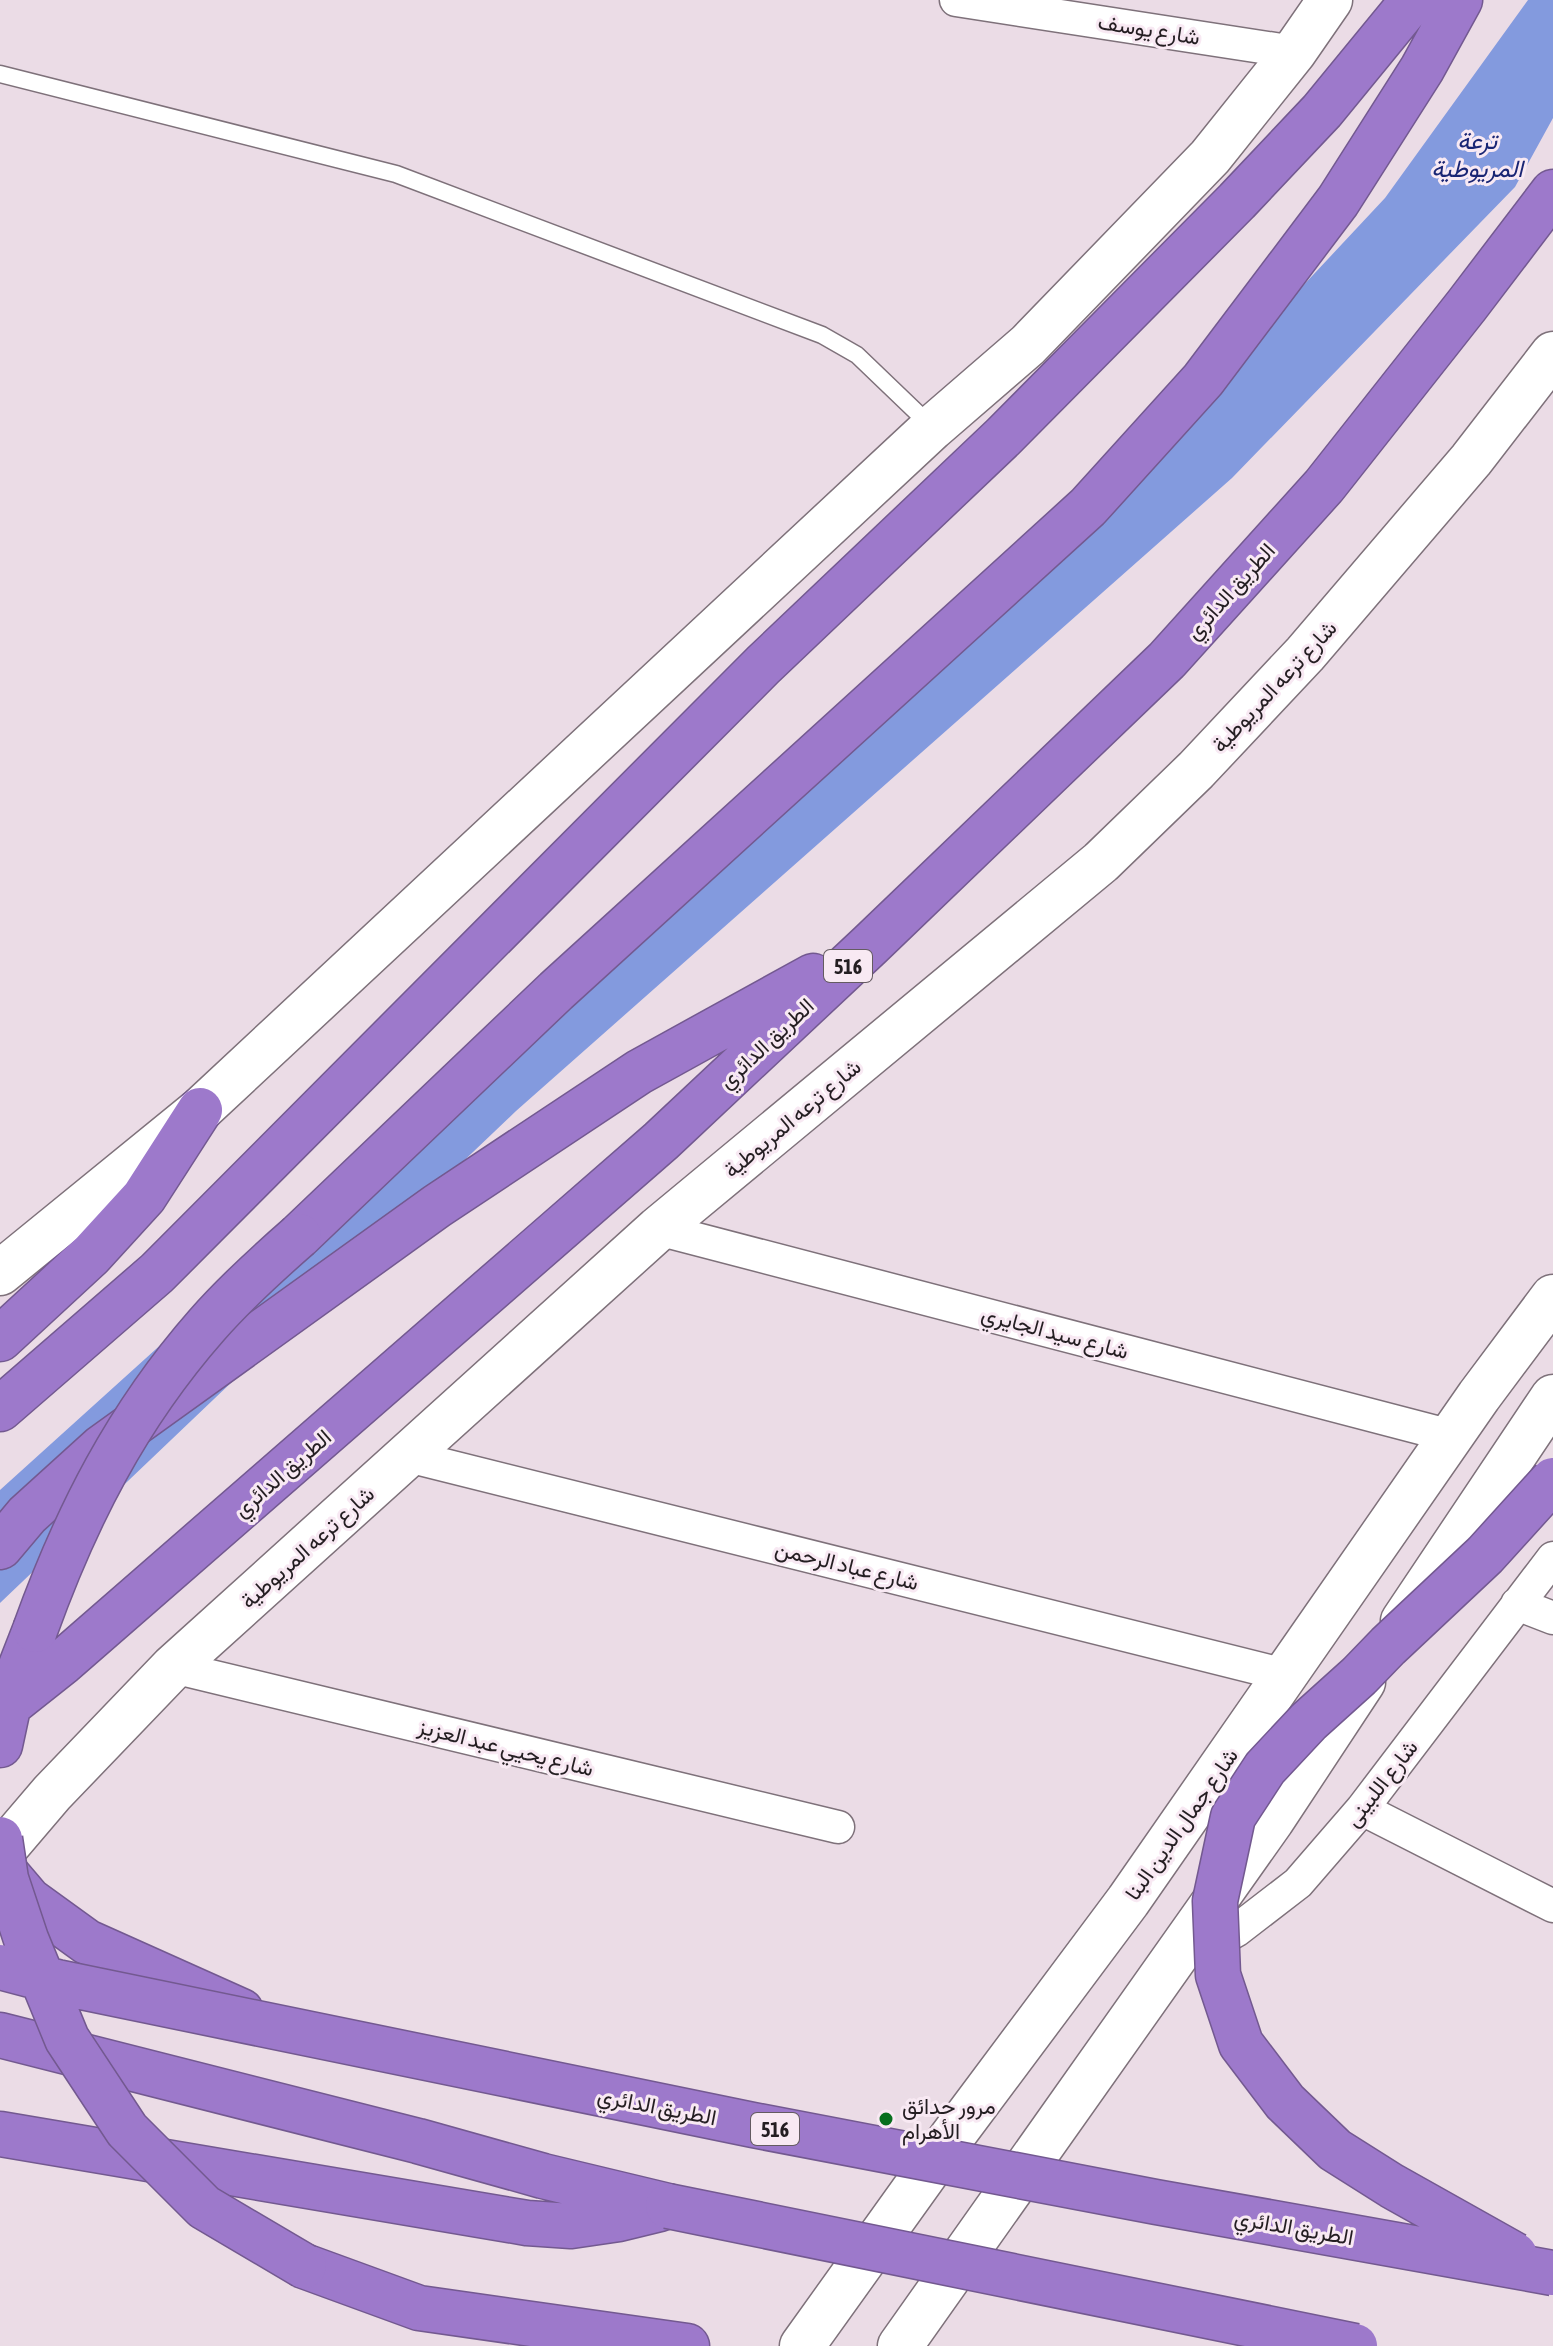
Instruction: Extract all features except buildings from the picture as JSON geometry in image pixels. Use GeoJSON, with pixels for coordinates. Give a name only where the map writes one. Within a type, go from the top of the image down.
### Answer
{"type":"FeatureCollection","features":[{"type":"Feature","properties":{"kind":"highway"},"geometry":{"type":"LineString","coordinates":[[0,1409],[157,1273],[763,665],[1003,437],[1280,156],[1322,111],[1413,0]]}},
{"type":"Feature","properties":{"kind":"highway"},"geometry":{"type":"LineString","coordinates":[[0,1745],[12,1689],[76,1524],[132,1424],[168,1372],[208,1323],[556,991],[1088,507],[1203,380],[1338,201],[1422,69],[1460,0]]}},
{"type":"Feature","properties":{"kind":"highway","name":"الطريق الدائري"},"geometry":{"type":"LineString","coordinates":[[0,1712],[135,1600],[661,1141],[1167,660],[1324,486],[1553,192]]}},
{"type":"Feature","properties":{"kind":"highway"},"geometry":{"type":"LineString","coordinates":[[0,1547],[27,1515],[102,1447],[437,1206],[639,1072],[870,945]]}},
{"type":"Feature","properties":{"kind":"highway"},"geometry":{"type":"LineString","coordinates":[[0,1339],[91,1255],[144,1197],[200,1110]]}},
{"type":"Feature","properties":{"kind":"highway"},"geometry":{"type":"LineString","coordinates":[[1549,2272],[1392,2186],[1335,2150],[1285,2102],[1241,2044],[1218,1975],[1215,1901],[1233,1817],[1265,1768],[1309,1721],[1485,1555],[1553,1480]]}},
{"type":"Feature","properties":{"kind":"highway"},"geometry":{"type":"LineString","coordinates":[[0,1839],[6,1879],[26,1939],[67,2039],[127,2130],[204,2207],[304,2266],[419,2308],[687,2346]]}},
{"type":"Feature","properties":{"kind":"highway"},"geometry":{"type":"LineString","coordinates":[[0,1866],[29,1900],[87,1942],[279,2028]]}},
{"type":"Feature","properties":{"kind":"highway","name":"الطريق الدائري"},"geometry":{"type":"LineString","coordinates":[[0,1967],[57,1982],[753,2125],[1170,2205],[1549,2272]]}},
{"type":"Feature","properties":{"kind":"highway"},"geometry":{"type":"LineString","coordinates":[[0,2035],[668,2206],[1355,2346]]}},
{"type":"Feature","properties":{"kind":"highway"},"geometry":{"type":"LineString","coordinates":[[0,2134],[527,2223],[571,2226],[619,2219],[668,2206]]}},
{"type":"Feature","properties":{"kind":"main road"},"geometry":{"type":"LineString","coordinates":[[0,1273],[200,1110],[932,428],[1028,345],[1210,157],[1294,52],[1330,0]]}},
{"type":"Feature","properties":{"kind":"main road","name":"شارع ترعه المريوطية"},"geometry":{"type":"LineString","coordinates":[[0,1854],[52,1793],[173,1667],[658,1229],[1101,862],[1196,770],[1305,654],[1471,460],[1553,354]]}},
{"type":"Feature","properties":{"kind":"main road","name":"شارع جمال الدين البنا"},"geometry":{"type":"LineString","coordinates":[[802,2346],[951,2138],[1128,1901],[1451,1436],[1553,1297]]}},
{"type":"Feature","properties":{"kind":"main road"},"geometry":{"type":"LineString","coordinates":[[900,2346],[1272,1820],[1553,1397]]}},
{"type":"Feature","properties":{"kind":"street","name":"شارع يوسف"},"geometry":{"type":"LineString","coordinates":[[956,0],[1294,52]]}},
{"type":"Feature","properties":{"kind":"street","name":"شارع سيد الجايري"},"geometry":{"type":"LineString","coordinates":[[658,1229],[1451,1436]]}},
{"type":"Feature","properties":{"kind":"street","name":"شارع عباد الرحمن"},"geometry":{"type":"LineString","coordinates":[[408,1456],[1285,1675]]}},
{"type":"Feature","properties":{"kind":"street","name":"شارع اللبينى"},"geometry":{"type":"LineString","coordinates":[[1169,1967],[1237,1930],[1298,1883],[1362,1809],[1553,1558]]}},
{"type":"Feature","properties":{"kind":"street"},"geometry":{"type":"LineString","coordinates":[[1517,1604],[1553,1618]]}},
{"type":"Feature","properties":{"kind":"street","name":"شارع يحيي عبد العزيز"},"geometry":{"type":"LineString","coordinates":[[173,1667],[838,1827]]}},
{"type":"Feature","properties":{"kind":"street"},"geometry":{"type":"LineString","coordinates":[[1362,1809],[1553,1906]]}},
{"type":"Feature","properties":{"kind":"lane"},"geometry":{"type":"LineString","coordinates":[[0,74],[396,174],[822,335],[857,355],[932,428]]}},
{"type":"Feature","properties":{"kind":"water","name":"ترعة المريوطية"},"geometry":{"type":"Polygon","coordinates":[[[1528,0],[1553,0],[1553,118],[1515,187],[1232,478],[516,1111],[0,1603],[0,1490],[1142,458],[1385,198],[1528,0]]]}},
{"type":"Feature","properties":{"kind":"place","name":"مرور حدائق الأهرام"},"geometry":{"type":"Point","coordinates":[886,2119]}}]}
